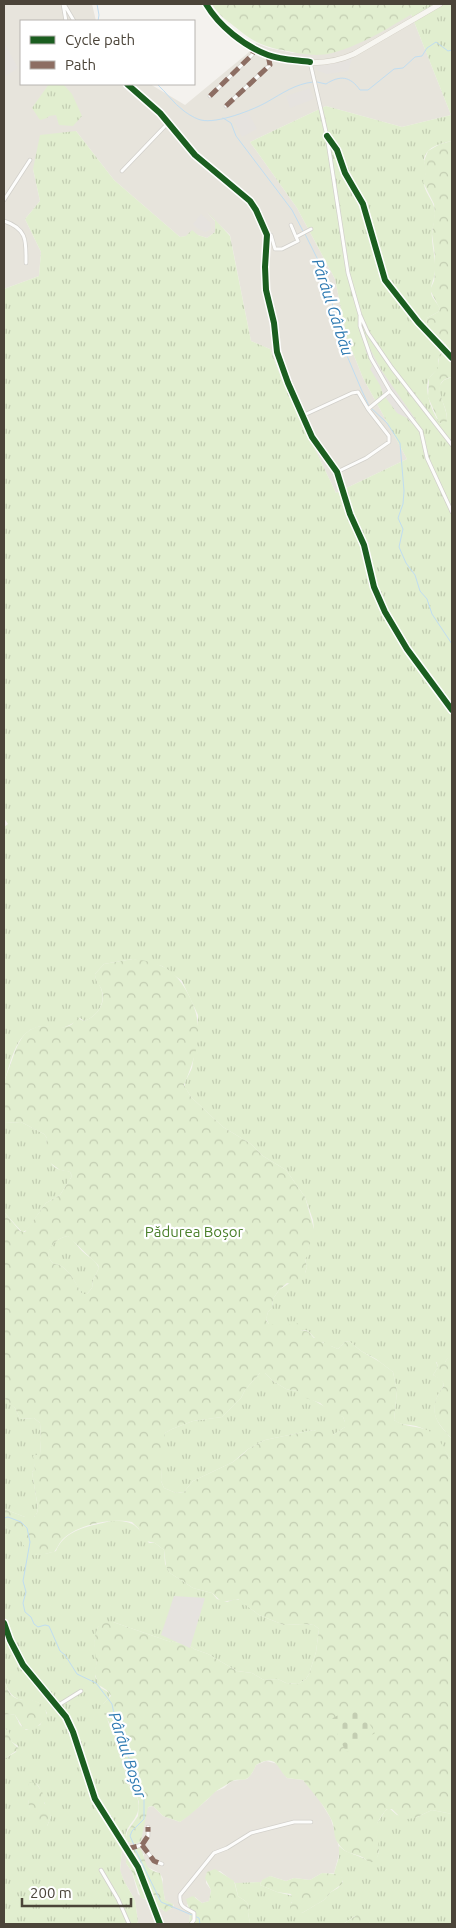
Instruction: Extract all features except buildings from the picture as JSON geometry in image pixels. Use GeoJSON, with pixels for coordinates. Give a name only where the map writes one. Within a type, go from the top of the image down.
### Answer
{"type":"FeatureCollection","features":[{"type":"Feature","properties":{"kind":"street"},"geometry":{"type":"LineString","coordinates":[[63,4],[66,20]]}},
{"type":"Feature","properties":{"kind":"street"},"geometry":{"type":"LineString","coordinates":[[63,4],[73,20]]}},
{"type":"Feature","properties":{"kind":"street"},"geometry":{"type":"LineString","coordinates":[[206,4],[229,30],[255,49],[268,55],[310,62],[331,61],[354,54],[440,4]]}},
{"type":"Feature","properties":{"kind":"street"},"geometry":{"type":"LineString","coordinates":[[210,96],[252,56],[255,49]]}},
{"type":"Feature","properties":{"kind":"street"},"geometry":{"type":"LineString","coordinates":[[226,106],[270,65],[268,55]]}},
{"type":"Feature","properties":{"kind":"street"},"geometry":{"type":"LineString","coordinates":[[310,62],[327,136],[348,273],[360,315],[368,333],[386,360],[452,445]]}},
{"type":"Feature","properties":{"kind":"street"},"geometry":{"type":"LineString","coordinates":[[128,85],[152,105],[195,155],[250,201],[256,210],[267,235],[266,290],[274,322],[277,352],[302,416],[316,444],[337,472],[350,514],[364,545],[374,587],[385,612],[407,649],[452,710]]}},
{"type":"Feature","properties":{"kind":"street"},"geometry":{"type":"LineString","coordinates":[[122,171],[168,123]]}},
{"type":"Feature","properties":{"kind":"street"},"geometry":{"type":"LineString","coordinates":[[327,136],[337,150],[346,173],[363,204],[385,280],[418,322],[452,358]]}},
{"type":"Feature","properties":{"kind":"street"},"geometry":{"type":"LineString","coordinates":[[4,200],[30,160]]}},
{"type":"Feature","properties":{"kind":"street"},"geometry":{"type":"LineString","coordinates":[[4,221],[20,231],[27,240],[26,263]]}},
{"type":"Feature","properties":{"kind":"street"},"geometry":{"type":"LineString","coordinates":[[267,235],[271,235],[275,249],[282,249],[298,241],[290,226]]}},
{"type":"Feature","properties":{"kind":"street"},"geometry":{"type":"LineString","coordinates":[[296,237],[311,229]]}},
{"type":"Feature","properties":{"kind":"street"},"geometry":{"type":"LineString","coordinates":[[360,315],[360,326],[372,358],[390,391],[421,431],[427,458],[452,512]]}},
{"type":"Feature","properties":{"kind":"street"},"geometry":{"type":"LineString","coordinates":[[370,407],[390,391]]}},
{"type":"Feature","properties":{"kind":"street"},"geometry":{"type":"LineString","coordinates":[[302,416],[339,398],[358,392],[389,436],[390,441],[366,458],[337,472]]}},
{"type":"Feature","properties":{"kind":"street"},"geometry":{"type":"LineString","coordinates":[[4,1623],[10,1640],[24,1665],[66,1717],[95,1799],[138,1867],[159,1924]]}},
{"type":"Feature","properties":{"kind":"street"},"geometry":{"type":"LineString","coordinates":[[56,1706],[81,1690]]}},
{"type":"Feature","properties":{"kind":"street"},"geometry":{"type":"LineString","coordinates":[[192,1924],[194,1913],[182,1906],[180,1894],[214,1853],[227,1848],[251,1833],[294,1822],[311,1822]]}},
{"type":"Feature","properties":{"kind":"street"},"geometry":{"type":"LineString","coordinates":[[128,1849],[142,1845],[148,1836],[148,1827]]}},
{"type":"Feature","properties":{"kind":"street"},"geometry":{"type":"LineString","coordinates":[[142,1845],[154,1861],[162,1864]]}},
{"type":"Feature","properties":{"kind":"street"},"geometry":{"type":"LineString","coordinates":[[101,1870],[118,1899],[129,1924]]}},
{"type":"Feature","properties":{"kind":"shaded area"},"geometry":{"type":"Polygon","coordinates":[[[4,4],[92,4],[96,20],[20,20],[20,85],[152,85],[185,105],[248,53],[256,43],[293,53],[372,36],[411,14],[451,115],[402,127],[326,106],[250,142],[297,208],[335,279],[347,338],[363,378],[407,459],[336,493],[283,382],[270,349],[251,341],[230,235],[207,213],[215,221],[215,232],[207,238],[198,235],[180,237],[114,180],[76,131],[33,169],[40,201],[25,219],[41,252],[39,276],[4,289],[4,4]]]}},
{"type":"Feature","properties":{"kind":"shaded area"},"geometry":{"type":"Polygon","coordinates":[[[5,44],[18,68],[6,76],[4,73],[5,44]]]}},
{"type":"Feature","properties":{"kind":"shaded area"},"geometry":{"type":"Polygon","coordinates":[[[351,57],[348,71],[327,74],[318,71],[314,64],[334,62],[351,57]]]}},
{"type":"Feature","properties":{"kind":"shaded area"},"geometry":{"type":"Polygon","coordinates":[[[310,88],[314,99],[290,108],[286,96],[310,88]]]}},
{"type":"Feature","properties":{"kind":"shaded area"},"geometry":{"type":"Polygon","coordinates":[[[248,112],[257,129],[242,137],[233,120],[248,112]]]}},
{"type":"Feature","properties":{"kind":"shaded area"},"geometry":{"type":"Polygon","coordinates":[[[201,214],[210,222],[211,229],[205,232],[193,224],[201,214]]]}},
{"type":"Feature","properties":{"kind":"shaded area"},"geometry":{"type":"Polygon","coordinates":[[[369,347],[382,371],[416,420],[412,424],[407,418],[397,413],[383,394],[370,369],[372,366],[365,349],[369,347]]]}},
{"type":"Feature","properties":{"kind":"shaded area"},"geometry":{"type":"Polygon","coordinates":[[[174,1596],[205,1598],[190,1648],[161,1635],[174,1596]]]}},
{"type":"Feature","properties":{"kind":"shaded area"},"geometry":{"type":"Polygon","coordinates":[[[266,1761],[278,1764],[287,1778],[303,1780],[317,1796],[331,1819],[340,1851],[334,1873],[322,1873],[310,1880],[294,1878],[286,1881],[270,1876],[261,1882],[235,1883],[220,1871],[209,1871],[206,1875],[206,1883],[211,1890],[209,1901],[202,1903],[195,1897],[187,1905],[190,1912],[189,1924],[136,1924],[138,1922],[135,1900],[120,1871],[122,1850],[125,1845],[128,1842],[136,1844],[141,1841],[146,1808],[153,1806],[163,1816],[180,1822],[214,1792],[224,1788],[232,1781],[247,1779],[256,1765],[266,1761]],[[129,1850],[126,1855],[126,1863],[132,1872],[138,1894],[144,1899],[150,1900],[164,1911],[171,1909],[174,1905],[165,1900],[162,1885],[163,1879],[160,1873],[147,1867],[144,1862],[144,1854],[129,1850]]]}},
{"type":"Feature","properties":{"kind":"green space"},"geometry":{"type":"Polygon","coordinates":[[[212,4],[428,4],[382,32],[357,44],[332,53],[315,55],[280,50],[256,42],[217,12],[212,4]]]}},
{"type":"Feature","properties":{"kind":"green space"},"geometry":{"type":"Polygon","coordinates":[[[428,4],[452,4],[452,141],[435,146],[428,151],[424,159],[426,172],[424,183],[435,209],[432,237],[435,270],[431,293],[440,309],[427,318],[427,324],[430,333],[442,341],[448,349],[441,353],[438,360],[439,368],[430,377],[427,388],[432,408],[441,424],[447,421],[447,416],[439,386],[444,380],[452,377],[452,1357],[448,1358],[445,1362],[436,1362],[438,1367],[433,1375],[441,1379],[444,1384],[435,1402],[435,1414],[439,1424],[452,1439],[452,1461],[429,1432],[394,1420],[397,1391],[393,1372],[376,1359],[361,1351],[349,1341],[345,1342],[338,1349],[315,1338],[310,1332],[301,1331],[291,1325],[269,1324],[266,1319],[268,1312],[272,1308],[273,1299],[279,1290],[305,1273],[307,1267],[305,1259],[314,1229],[313,1220],[305,1197],[286,1170],[263,1156],[251,1144],[223,1127],[191,1097],[185,1087],[185,1082],[192,1068],[198,1029],[198,1015],[182,981],[162,966],[133,959],[104,964],[95,974],[103,997],[101,1006],[96,1014],[84,1021],[80,1018],[65,1027],[44,1026],[27,1032],[16,1047],[4,1083],[4,827],[8,824],[4,818],[4,289],[39,276],[41,252],[25,219],[40,201],[33,169],[40,135],[76,131],[114,180],[180,237],[186,236],[192,230],[198,235],[207,238],[215,232],[215,221],[207,211],[230,236],[251,341],[270,349],[283,382],[336,493],[407,459],[363,378],[347,338],[335,279],[297,208],[250,142],[326,106],[402,127],[451,115],[411,14],[428,4]]]}},
{"type":"Feature","properties":{"kind":"green space"},"geometry":{"type":"Polygon","coordinates":[[[48,85],[64,85],[72,94],[82,116],[73,126],[59,125],[56,115],[40,120],[32,108],[48,85]]]}},
{"type":"Feature","properties":{"kind":"green space"},"geometry":{"type":"Polygon","coordinates":[[[452,141],[452,377],[441,384],[440,389],[447,421],[443,425],[439,422],[428,397],[429,378],[438,368],[439,355],[448,348],[442,340],[430,333],[427,324],[427,318],[440,309],[430,290],[435,273],[432,234],[435,212],[434,204],[423,182],[426,172],[424,161],[428,151],[440,144],[452,141]]]}},
{"type":"Feature","properties":{"kind":"green space","name":"Pădurea Boșor"},"geometry":{"type":"Polygon","coordinates":[[[133,959],[142,960],[158,964],[177,977],[193,1004],[198,1027],[196,1049],[184,1085],[191,1097],[223,1127],[251,1144],[263,1156],[286,1170],[305,1197],[314,1229],[308,1251],[309,1254],[305,1259],[307,1267],[305,1273],[308,1278],[298,1279],[295,1285],[287,1283],[279,1290],[273,1299],[272,1308],[268,1312],[266,1320],[269,1324],[282,1320],[291,1325],[294,1322],[299,1324],[301,1331],[307,1331],[314,1338],[320,1338],[323,1343],[329,1341],[331,1346],[338,1349],[345,1342],[349,1341],[361,1351],[380,1362],[393,1372],[397,1391],[394,1420],[398,1423],[431,1432],[452,1461],[452,1814],[432,1810],[415,1818],[407,1819],[400,1817],[392,1809],[387,1809],[376,1827],[379,1851],[376,1859],[372,1862],[343,1849],[336,1841],[333,1824],[329,1815],[303,1780],[287,1778],[275,1763],[268,1760],[256,1765],[246,1779],[233,1781],[216,1791],[180,1822],[163,1816],[153,1806],[148,1807],[141,1841],[136,1844],[128,1842],[127,1832],[138,1816],[139,1802],[136,1794],[129,1786],[119,1746],[102,1710],[103,1704],[111,1696],[108,1691],[99,1685],[94,1672],[96,1661],[94,1641],[98,1627],[105,1622],[113,1622],[168,1641],[187,1644],[237,1671],[252,1673],[264,1680],[278,1679],[286,1683],[298,1684],[306,1679],[309,1674],[316,1652],[319,1629],[314,1625],[284,1625],[259,1615],[238,1599],[222,1602],[212,1593],[193,1588],[170,1573],[166,1566],[164,1550],[155,1543],[142,1540],[139,1529],[132,1522],[115,1521],[85,1526],[68,1534],[54,1552],[40,1555],[30,1553],[18,1537],[4,1526],[4,1509],[25,1517],[34,1517],[37,1513],[38,1508],[32,1472],[35,1470],[33,1456],[40,1454],[41,1440],[40,1423],[34,1418],[20,1419],[15,1408],[7,1402],[4,1396],[4,1212],[20,1231],[25,1232],[46,1203],[60,1195],[72,1176],[70,1172],[60,1170],[49,1162],[45,1152],[47,1138],[44,1134],[21,1122],[4,1123],[4,1084],[17,1046],[29,1031],[42,1026],[66,1027],[74,1023],[77,1018],[84,1021],[97,1012],[102,1004],[103,994],[95,974],[104,964],[133,959]],[[68,1236],[56,1241],[50,1249],[49,1257],[52,1262],[67,1271],[82,1294],[87,1294],[92,1288],[93,1280],[99,1268],[68,1236]],[[260,1373],[245,1390],[241,1398],[222,1417],[193,1421],[165,1433],[161,1481],[164,1488],[176,1493],[184,1492],[193,1481],[233,1462],[248,1449],[265,1440],[313,1430],[333,1435],[345,1427],[343,1417],[330,1412],[320,1403],[306,1398],[297,1391],[286,1389],[273,1381],[265,1373],[260,1373]]]}},
{"type":"Feature","properties":{"kind":"green space"},"geometry":{"type":"Polygon","coordinates":[[[21,1122],[44,1134],[47,1138],[47,1151],[51,1164],[58,1169],[70,1172],[72,1176],[60,1195],[46,1203],[27,1230],[22,1232],[4,1212],[4,1123],[21,1122]]]}},
{"type":"Feature","properties":{"kind":"green space"},"geometry":{"type":"Polygon","coordinates":[[[68,1236],[99,1268],[93,1280],[92,1288],[87,1294],[82,1294],[67,1271],[52,1262],[49,1257],[48,1253],[52,1245],[56,1241],[68,1236]]]}},
{"type":"Feature","properties":{"kind":"green space"},"geometry":{"type":"Polygon","coordinates":[[[449,1356],[452,1357],[452,1439],[437,1419],[434,1408],[444,1384],[433,1375],[438,1367],[436,1360],[439,1357],[445,1362],[449,1356]]]}},
{"type":"Feature","properties":{"kind":"green space"},"geometry":{"type":"Polygon","coordinates":[[[260,1373],[265,1373],[273,1381],[286,1389],[297,1391],[343,1417],[345,1427],[333,1435],[313,1430],[265,1440],[248,1449],[233,1462],[193,1481],[184,1492],[176,1493],[164,1488],[161,1481],[165,1433],[193,1421],[222,1417],[241,1398],[245,1390],[260,1373]]]}},
{"type":"Feature","properties":{"kind":"green space"},"geometry":{"type":"Polygon","coordinates":[[[4,1396],[15,1408],[20,1419],[34,1418],[40,1423],[40,1455],[34,1456],[35,1470],[32,1472],[38,1508],[34,1517],[25,1517],[4,1509],[4,1396]]]}},
{"type":"Feature","properties":{"kind":"green space"},"geometry":{"type":"Polygon","coordinates":[[[111,1521],[125,1521],[134,1525],[149,1543],[155,1543],[164,1550],[165,1564],[170,1573],[193,1588],[212,1593],[217,1599],[227,1602],[235,1599],[240,1600],[259,1615],[284,1625],[314,1625],[319,1629],[316,1652],[306,1679],[298,1684],[286,1683],[278,1679],[264,1680],[252,1673],[237,1671],[187,1644],[168,1641],[113,1622],[98,1627],[94,1643],[97,1657],[95,1676],[101,1688],[110,1693],[109,1698],[103,1704],[104,1709],[120,1748],[128,1784],[138,1800],[139,1807],[135,1818],[126,1832],[128,1842],[122,1850],[120,1870],[135,1900],[138,1922],[136,1924],[4,1924],[4,1759],[16,1752],[18,1746],[12,1742],[7,1730],[4,1728],[4,1715],[15,1715],[20,1725],[26,1730],[40,1725],[47,1713],[37,1702],[19,1699],[14,1696],[4,1679],[4,1526],[18,1536],[29,1551],[35,1554],[43,1554],[56,1551],[65,1538],[72,1533],[111,1521]],[[36,1783],[28,1791],[30,1808],[37,1819],[47,1826],[51,1817],[36,1783]]]}},
{"type":"Feature","properties":{"kind":"green space"},"geometry":{"type":"Polygon","coordinates":[[[4,1678],[7,1689],[16,1698],[33,1700],[45,1708],[47,1716],[43,1722],[31,1729],[24,1729],[15,1715],[4,1715],[4,1678]]]}},
{"type":"Feature","properties":{"kind":"green space"},"geometry":{"type":"Polygon","coordinates":[[[358,1705],[375,1733],[347,1752],[331,1719],[358,1705]]]}},
{"type":"Feature","properties":{"kind":"green space"},"geometry":{"type":"Polygon","coordinates":[[[4,1728],[9,1732],[12,1742],[19,1749],[4,1759],[4,1728]]]}},
{"type":"Feature","properties":{"kind":"green space"},"geometry":{"type":"Polygon","coordinates":[[[30,1782],[36,1783],[44,1795],[44,1803],[48,1807],[51,1817],[47,1826],[39,1826],[33,1818],[28,1797],[30,1782]]]}},
{"type":"Feature","properties":{"kind":"green space"},"geometry":{"type":"Polygon","coordinates":[[[389,1808],[397,1815],[415,1818],[432,1810],[452,1814],[452,1924],[368,1924],[370,1922],[355,1916],[343,1924],[250,1924],[248,1904],[238,1896],[235,1883],[261,1882],[260,1885],[293,1896],[294,1899],[291,1903],[302,1913],[324,1900],[343,1882],[341,1877],[334,1873],[339,1857],[339,1846],[368,1861],[377,1857],[379,1852],[375,1830],[376,1825],[389,1808]]]}},
{"type":"Feature","properties":{"kind":"green space"},"geometry":{"type":"Polygon","coordinates":[[[139,1847],[147,1866],[160,1873],[165,1900],[173,1904],[173,1907],[166,1912],[150,1900],[141,1898],[132,1872],[126,1863],[126,1855],[131,1848],[139,1847]]]}},
{"type":"Feature","properties":{"kind":"green space"},"geometry":{"type":"Polygon","coordinates":[[[215,1869],[234,1881],[238,1896],[248,1904],[250,1924],[189,1924],[190,1912],[186,1899],[193,1896],[202,1903],[209,1901],[211,1890],[205,1878],[207,1872],[215,1869]]]}},
{"type":"Feature","properties":{"kind":"green space"},"geometry":{"type":"Polygon","coordinates":[[[322,1873],[339,1874],[343,1879],[342,1884],[324,1900],[302,1913],[291,1911],[290,1906],[293,1899],[291,1894],[277,1892],[260,1885],[262,1880],[270,1876],[286,1881],[294,1878],[310,1880],[322,1873]]]}},
{"type":"Feature","properties":{"kind":"green space"},"geometry":{"type":"Polygon","coordinates":[[[362,1914],[369,1918],[370,1922],[368,1924],[343,1924],[357,1915],[362,1914]]]}},
{"type":"Feature","properties":{"kind":"waterway","name":"Pârâul Gârbău"},"geometry":{"type":"LineString","coordinates":[[97,4],[98,20]]}},
{"type":"Feature","properties":{"kind":"waterway"},"geometry":{"type":"LineString","coordinates":[[317,82],[326,84],[336,79],[344,78],[352,82],[360,90],[368,90],[394,69],[403,68],[415,57],[422,56],[427,48],[436,42],[448,51],[452,50]]}},
{"type":"Feature","properties":{"kind":"waterway"},"geometry":{"type":"LineString","coordinates":[[158,85],[184,111],[197,119],[208,121],[244,112],[295,87],[313,82]]}},
{"type":"Feature","properties":{"kind":"waterway","name":"Pârâul Gârbău"},"geometry":{"type":"LineString","coordinates":[[223,118],[231,123],[236,136],[292,210],[303,231]]}},
{"type":"Feature","properties":{"kind":"waterway","name":"Pârâul Gârbău"},"geometry":{"type":"LineString","coordinates":[[305,234],[327,278],[335,323],[362,391],[369,406],[387,423],[400,443],[404,491],[403,504],[398,518],[403,529],[399,547],[406,563],[415,575],[420,591],[427,599],[432,614],[452,644]]}},
{"type":"Feature","properties":{"kind":"waterway","name":"Pârâul Boșor"},"geometry":{"type":"LineString","coordinates":[[4,1518],[8,1517],[21,1522],[27,1528],[30,1542],[23,1581],[26,1592],[23,1603],[25,1612],[38,1627],[49,1626],[60,1651],[65,1655],[77,1674],[96,1683],[112,1704],[116,1723],[123,1737],[126,1753],[138,1774],[144,1798],[144,1819],[132,1831],[130,1836],[134,1845]]}},
{"type":"Feature","properties":{"kind":"waterway","name":"Pârâul Boșor"},"geometry":{"type":"LineString","coordinates":[[135,1849],[161,1902],[199,1918],[200,1924]]}},
{"type":"Feature","properties":{"kind":"marked path"},"geometry":{"type":"LineString","coordinates":[[210,96],[252,55],[255,49]]}},
{"type":"Feature","properties":{"kind":"marked path"},"geometry":{"type":"LineString","coordinates":[[226,106],[270,65],[268,55]]}},
{"type":"Feature","properties":{"kind":"marked path"},"geometry":{"type":"LineString","coordinates":[[142,1845],[148,1836],[148,1827]]}},
{"type":"Feature","properties":{"kind":"marked path"},"geometry":{"type":"LineString","coordinates":[[127,1849],[142,1845],[154,1861],[162,1864]]}},
{"type":"Feature","properties":{"kind":"cycle path"},"geometry":{"type":"LineString","coordinates":[[206,4],[218,20],[241,41],[273,57],[310,62]]}},
{"type":"Feature","properties":{"kind":"cycle path"},"geometry":{"type":"LineString","coordinates":[[128,85],[160,113],[195,155],[250,201],[256,210],[267,235],[266,290],[274,323],[277,352],[288,383],[312,437],[337,472],[350,514],[364,545],[374,587],[385,612],[407,649],[452,710]]}},
{"type":"Feature","properties":{"kind":"cycle path"},"geometry":{"type":"LineString","coordinates":[[327,136],[337,150],[345,173],[363,204],[385,280],[418,322],[452,358]]}},
{"type":"Feature","properties":{"kind":"cycle path"},"geometry":{"type":"LineString","coordinates":[[4,1623],[10,1640],[23,1665],[66,1717],[73,1732],[95,1799],[138,1867],[160,1924]]}}]}
